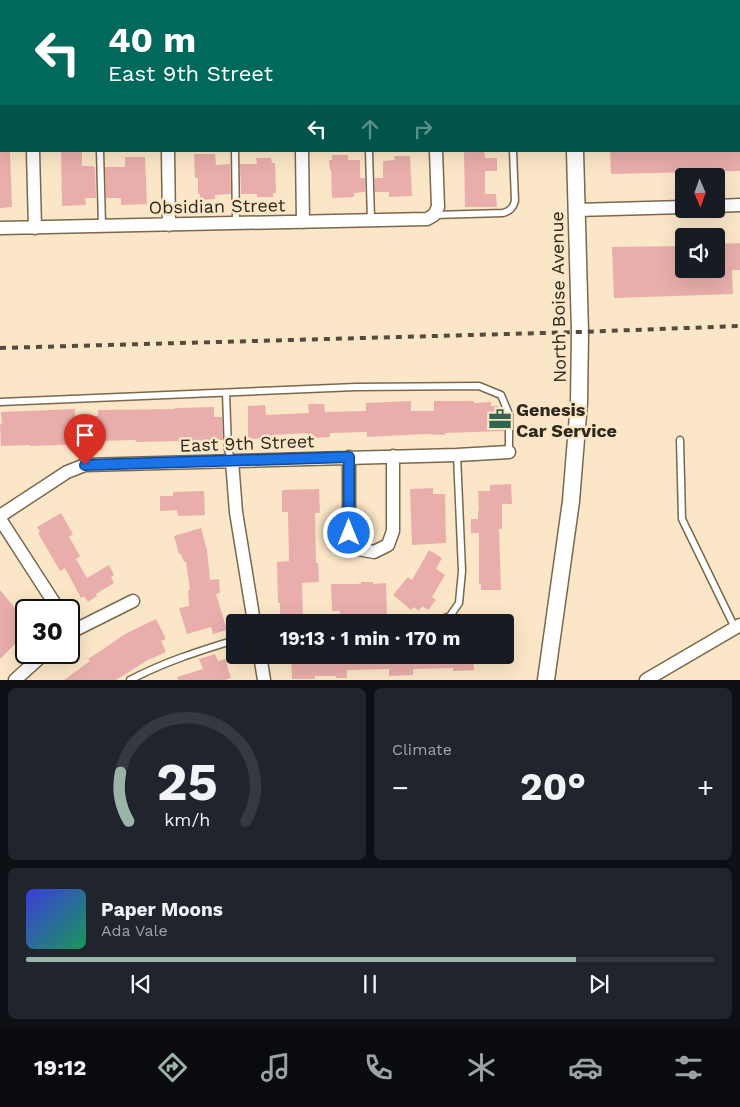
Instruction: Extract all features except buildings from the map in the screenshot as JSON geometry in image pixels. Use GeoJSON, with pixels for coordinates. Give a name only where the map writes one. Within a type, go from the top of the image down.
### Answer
{"type":"FeatureCollection","features":[{"type":"Feature","properties":{"kind":"street"},"geometry":{"type":"LineString","coordinates":[[33,152],[35,228]]}},
{"type":"Feature","properties":{"kind":"street"},"geometry":{"type":"LineString","coordinates":[[168,152],[169,225]]}},
{"type":"Feature","properties":{"kind":"street"},"geometry":{"type":"LineString","coordinates":[[302,152],[304,222]]}},
{"type":"Feature","properties":{"kind":"street"},"geometry":{"type":"LineString","coordinates":[[434,215],[438,207],[436,152]]}},
{"type":"Feature","properties":{"kind":"street","name":"North Boise Avenue"},"geometry":{"type":"LineString","coordinates":[[546,680],[571,500],[579,402],[580,332],[575,152]]}},
{"type":"Feature","properties":{"kind":"street"},"geometry":{"type":"LineString","coordinates":[[725,206],[740,205]]}},
{"type":"Feature","properties":{"kind":"street"},"geometry":{"type":"LineString","coordinates":[[576,210],[675,207]]}},
{"type":"Feature","properties":{"kind":"street","name":"Obsidian Street"},"geometry":{"type":"LineString","coordinates":[[0,228],[427,219],[434,215]]}},
{"type":"Feature","properties":{"kind":"street","name":"East 9th Street"},"geometry":{"type":"LineString","coordinates":[[0,518],[67,472],[85,465],[509,452]]}},
{"type":"Feature","properties":{"kind":"street"},"geometry":{"type":"LineString","coordinates":[[349,457],[349,533],[358,549],[374,552],[388,545],[393,531],[393,456]]}},
{"type":"Feature","properties":{"kind":"street"},"geometry":{"type":"LineString","coordinates":[[232,461],[236,512],[253,614]]}},
{"type":"Feature","properties":{"kind":"street"},"geometry":{"type":"LineString","coordinates":[[0,518],[52,599]]}},
{"type":"Feature","properties":{"kind":"street"},"geometry":{"type":"LineString","coordinates":[[80,628],[134,601]]}},
{"type":"Feature","properties":{"kind":"street"},"geometry":{"type":"LineString","coordinates":[[646,680],[738,627]]}},
{"type":"Feature","properties":{"kind":"street"},"geometry":{"type":"LineString","coordinates":[[15,680],[33,664]]}},
{"type":"Feature","properties":{"kind":"street"},"geometry":{"type":"LineString","coordinates":[[261,664],[264,680]]}},
{"type":"Feature","properties":{"kind":"lane"},"geometry":{"type":"LineString","coordinates":[[100,152],[102,226]]}},
{"type":"Feature","properties":{"kind":"lane"},"geometry":{"type":"LineString","coordinates":[[235,152],[236,222]]}},
{"type":"Feature","properties":{"kind":"lane"},"geometry":{"type":"LineString","coordinates":[[369,152],[370,220]]}},
{"type":"Feature","properties":{"kind":"lane"},"geometry":{"type":"LineString","coordinates":[[434,215],[509,212],[515,201],[513,152]]}},
{"type":"Feature","properties":{"kind":"lane"},"geometry":{"type":"LineString","coordinates":[[0,402],[356,387],[478,386],[500,395],[509,414],[509,452]]}},
{"type":"Feature","properties":{"kind":"lane"},"geometry":{"type":"LineString","coordinates":[[226,393],[228,450],[232,461]]}},
{"type":"Feature","properties":{"kind":"lane"},"geometry":{"type":"LineString","coordinates":[[680,440],[682,519],[738,627]]}},
{"type":"Feature","properties":{"kind":"lane"},"geometry":{"type":"LineString","coordinates":[[452,614],[460,603],[462,571],[457,455]]}},
{"type":"Feature","properties":{"kind":"lane"},"geometry":{"type":"LineString","coordinates":[[130,680],[152,668],[179,657],[226,643]]}},
{"type":"Feature","properties":{"kind":"railway"},"geometry":{"type":"LineString","coordinates":[[0,348],[740,326]]}},
{"type":"Feature","properties":{"kind":"place","name":"Genesis Car Service"},"geometry":{"type":"Point","coordinates":[500,419]}},
{"type":"Feature","properties":{"kind":"route"},"geometry":{"type":"LineString","coordinates":[[85,465],[349,457],[349,533]]}}]}
